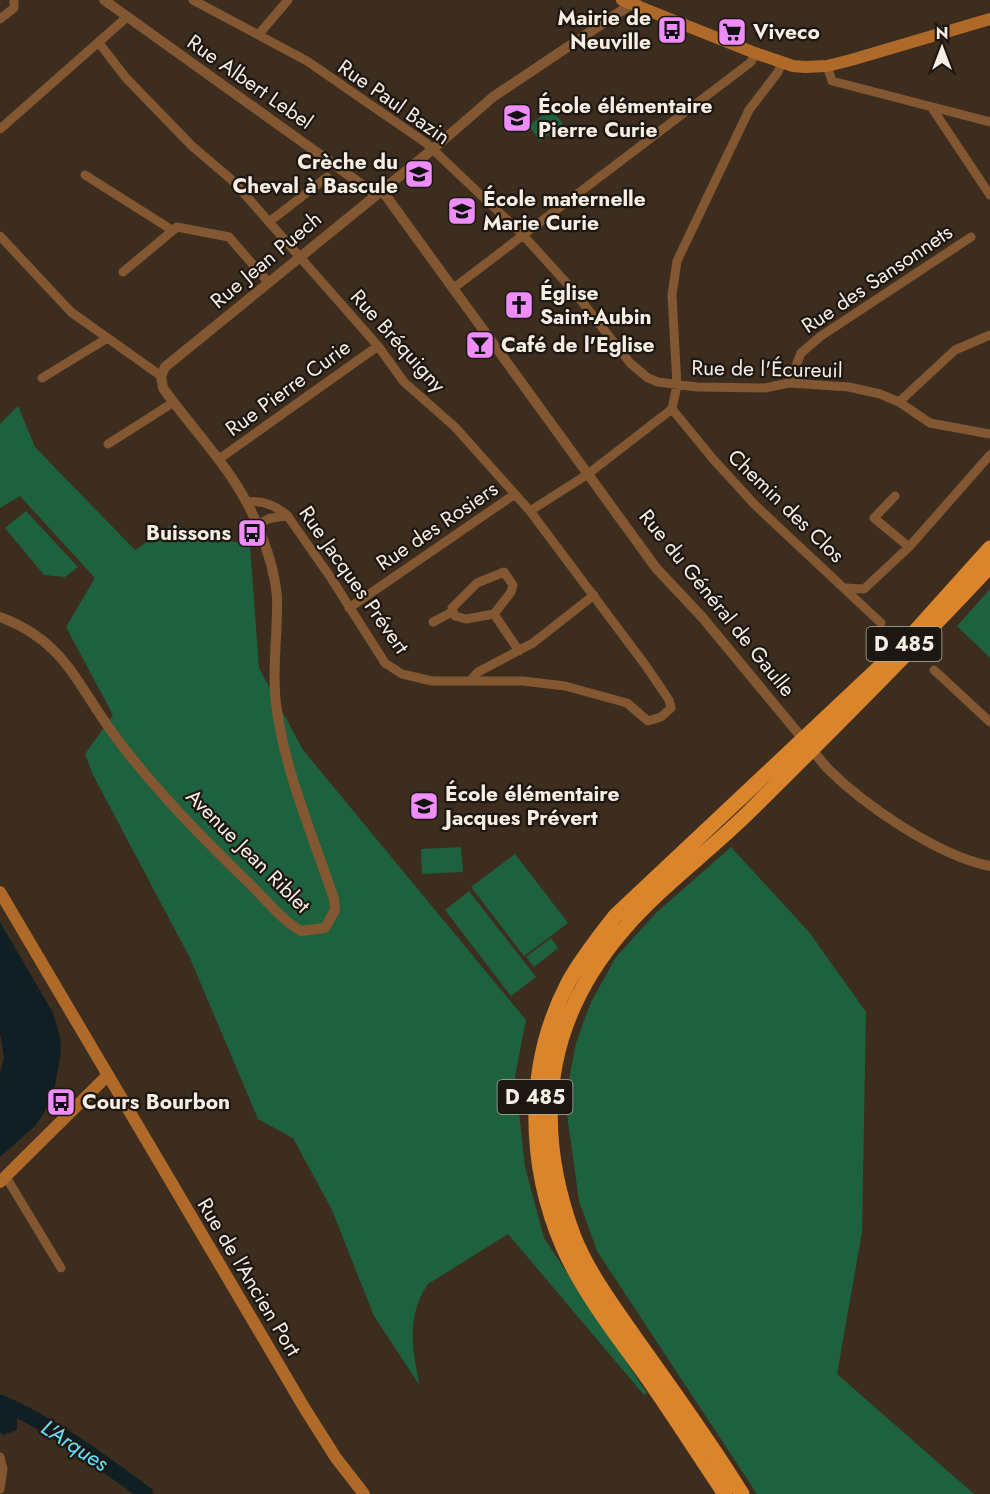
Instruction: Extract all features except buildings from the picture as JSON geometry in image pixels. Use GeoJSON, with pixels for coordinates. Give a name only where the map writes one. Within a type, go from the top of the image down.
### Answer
{"type":"FeatureCollection","features":[{"type":"Feature","properties":{"kind":"highway","name":"D 485"},"geometry":{"type":"LineString","coordinates":[[815,737],[901,647],[990,548]]}},
{"type":"Feature","properties":{"kind":"highway","name":"D 485"},"geometry":{"type":"LineString","coordinates":[[725,1494],[602,1314],[563,1248],[544,1191],[537,1148],[535,1101],[541,1059],[552,1019],[568,984],[589,948],[622,909],[909,654],[990,566]]}},
{"type":"Feature","properties":{"kind":"highway","name":"D 485"},"geometry":{"type":"LineString","coordinates":[[742,1494],[614,1307],[576,1241],[557,1187],[550,1147],[550,1101],[555,1063],[565,1025],[581,991],[602,956],[625,927],[748,813],[800,751]]}},
{"type":"Feature","properties":{"kind":"main road"},"geometry":{"type":"LineString","coordinates":[[630,1],[755,53],[793,66],[827,66],[990,19]]}},
{"type":"Feature","properties":{"kind":"main road","name":"Rue de l'Ancien Port"},"geometry":{"type":"LineString","coordinates":[[0,892],[305,1409],[336,1458],[364,1494]]}},
{"type":"Feature","properties":{"kind":"main road"},"geometry":{"type":"LineString","coordinates":[[3,1179],[107,1076]]}},
{"type":"Feature","properties":{"kind":"street"},"geometry":{"type":"LineString","coordinates":[[0,19],[14,8],[14,0]]}},
{"type":"Feature","properties":{"kind":"street","name":"Rue Albert Lebel"},"geometry":{"type":"LineString","coordinates":[[104,0],[378,192]]}},
{"type":"Feature","properties":{"kind":"street","name":"Rue Paul Bazin"},"geometry":{"type":"LineString","coordinates":[[193,0],[307,61],[433,149],[488,205],[522,234],[572,289],[630,363],[648,378],[677,385]]}},
{"type":"Feature","properties":{"kind":"street"},"geometry":{"type":"LineString","coordinates":[[259,34],[288,0]]}},
{"type":"Feature","properties":{"kind":"street","name":"Rue Jean Puech"},"geometry":{"type":"LineString","coordinates":[[161,376],[165,367],[433,149],[492,97],[630,1]]}},
{"type":"Feature","properties":{"kind":"street"},"geometry":{"type":"LineString","coordinates":[[0,129],[127,17]]}},
{"type":"Feature","properties":{"kind":"street","name":"Rue Bréquigny"},"geometry":{"type":"LineString","coordinates":[[99,43],[126,78],[192,146],[233,181],[378,346],[404,382],[455,427],[530,511],[669,699],[671,708]]}},
{"type":"Feature","properties":{"kind":"street"},"geometry":{"type":"LineString","coordinates":[[455,287],[751,62],[755,53]]}},
{"type":"Feature","properties":{"kind":"street"},"geometry":{"type":"LineString","coordinates":[[530,511],[588,474],[672,409],[677,385],[672,315],[677,261],[749,110],[778,72],[782,63]]}},
{"type":"Feature","properties":{"kind":"street"},"geometry":{"type":"LineString","coordinates":[[827,66],[832,81],[990,122]]}},
{"type":"Feature","properties":{"kind":"street"},"geometry":{"type":"LineString","coordinates":[[932,108],[990,195]]}},
{"type":"Feature","properties":{"kind":"street"},"geometry":{"type":"LineString","coordinates":[[85,175],[172,230]]}},
{"type":"Feature","properties":{"kind":"street"},"geometry":{"type":"LineString","coordinates":[[269,222],[327,177]]}},
{"type":"Feature","properties":{"kind":"street","name":"Rue du Général de Gaulle"},"geometry":{"type":"LineString","coordinates":[[378,192],[455,287],[656,568],[849,790],[945,850],[990,866]]}},
{"type":"Feature","properties":{"kind":"street"},"geometry":{"type":"LineString","coordinates":[[123,272],[177,227],[229,237],[268,282]]}},
{"type":"Feature","properties":{"kind":"street"},"geometry":{"type":"LineString","coordinates":[[0,236],[55,296],[106,339],[161,376]]}},
{"type":"Feature","properties":{"kind":"street","name":"Rue des Sansonnets"},"geometry":{"type":"LineString","coordinates":[[789,383],[801,353],[821,336],[971,237]]}},
{"type":"Feature","properties":{"kind":"street"},"geometry":{"type":"LineString","coordinates":[[899,402],[955,350],[990,335]]}},
{"type":"Feature","properties":{"kind":"street"},"geometry":{"type":"LineString","coordinates":[[42,378],[106,339]]}},
{"type":"Feature","properties":{"kind":"street","name":"Rue Pierre Curie"},"geometry":{"type":"LineString","coordinates":[[219,459],[378,346]]}},
{"type":"Feature","properties":{"kind":"street","name":"Avenue Jean Riblet"},"geometry":{"type":"LineString","coordinates":[[0,617],[41,637],[59,654],[113,733],[205,840],[281,915],[301,931],[314,931],[325,927],[335,910],[334,899],[280,731],[276,708],[277,595],[258,525],[219,459],[163,388],[161,376]]}},
{"type":"Feature","properties":{"kind":"street","name":"Rue de l'Écureuil"},"geometry":{"type":"LineString","coordinates":[[677,385],[753,388],[789,383],[849,387],[880,394],[899,402],[930,423],[990,434]]}},
{"type":"Feature","properties":{"kind":"street"},"geometry":{"type":"LineString","coordinates":[[108,444],[174,402]]}},
{"type":"Feature","properties":{"kind":"street","name":"Chemin des Clos"},"geometry":{"type":"LineString","coordinates":[[672,409],[713,459],[755,504],[881,623]]}},
{"type":"Feature","properties":{"kind":"street"},"geometry":{"type":"LineString","coordinates":[[846,588],[864,589],[909,547],[990,454]]}},
{"type":"Feature","properties":{"kind":"street","name":"Rue des Rosiers"},"geometry":{"type":"LineString","coordinates":[[349,608],[515,494]]}},
{"type":"Feature","properties":{"kind":"street"},"geometry":{"type":"LineString","coordinates":[[896,496],[874,518],[909,547]]}},
{"type":"Feature","properties":{"kind":"street","name":"Rue Jacques Prévert"},"geometry":{"type":"LineString","coordinates":[[246,502],[257,500],[278,508],[287,516],[385,663],[402,674],[432,681],[523,681],[565,686],[627,703],[648,721],[661,717],[671,708]]}},
{"type":"Feature","properties":{"kind":"street"},"geometry":{"type":"LineString","coordinates":[[258,525],[268,519],[287,516]]}},
{"type":"Feature","properties":{"kind":"street"},"geometry":{"type":"LineString","coordinates":[[433,622],[453,612],[465,593],[477,583],[504,572],[513,585],[511,592],[494,614],[466,619],[455,616],[453,612]]}},
{"type":"Feature","properties":{"kind":"street"},"geometry":{"type":"LineString","coordinates":[[471,680],[478,672],[519,651],[562,622],[594,595]]}},
{"type":"Feature","properties":{"kind":"street"},"geometry":{"type":"LineString","coordinates":[[494,614],[519,651]]}},
{"type":"Feature","properties":{"kind":"street"},"geometry":{"type":"LineString","coordinates":[[934,670],[990,722]]}},
{"type":"Feature","properties":{"kind":"street"},"geometry":{"type":"LineString","coordinates":[[3,1179],[61,1268]]}},
{"type":"Feature","properties":{"kind":"street"},"geometry":{"type":"LineString","coordinates":[[0,1457],[3,1469],[0,1490]]}},
{"type":"Feature","properties":{"kind":"green space"},"geometry":{"type":"Polygon","coordinates":[[[551,108],[563,124],[540,141],[529,126],[551,108]]]}},
{"type":"Feature","properties":{"kind":"green space"},"geometry":{"type":"Polygon","coordinates":[[[18,406],[35,447],[135,550],[171,525],[250,546],[259,668],[303,750],[526,1020],[515,1076],[525,1167],[544,1238],[647,1393],[644,1395],[508,1234],[428,1284],[421,1296],[416,1308],[413,1334],[420,1386],[374,1316],[332,1210],[293,1138],[258,1119],[190,958],[93,775],[85,754],[113,715],[66,627],[95,578],[20,496],[0,508],[0,424],[18,406]]]}},
{"type":"Feature","properties":{"kind":"green space"},"geometry":{"type":"Polygon","coordinates":[[[26,511],[78,567],[65,577],[44,575],[5,528],[26,511]]]}},
{"type":"Feature","properties":{"kind":"green space"},"geometry":{"type":"Polygon","coordinates":[[[990,589],[990,658],[957,626],[990,589]]]}},
{"type":"Feature","properties":{"kind":"green space"},"geometry":{"type":"Polygon","coordinates":[[[461,847],[463,872],[422,874],[421,849],[461,847]]]}},
{"type":"Feature","properties":{"kind":"green space"},"geometry":{"type":"Polygon","coordinates":[[[731,847],[809,932],[866,1012],[862,1232],[837,1374],[974,1494],[757,1494],[597,1251],[579,1201],[565,1100],[576,1043],[591,1002],[616,957],[656,913],[731,847]]]}},
{"type":"Feature","properties":{"kind":"green space"},"geometry":{"type":"Polygon","coordinates":[[[515,854],[568,923],[524,956],[471,887],[515,854]]]}},
{"type":"Feature","properties":{"kind":"green space"},"geometry":{"type":"Polygon","coordinates":[[[469,891],[536,977],[511,996],[445,910],[469,891]]]}},
{"type":"Feature","properties":{"kind":"green space"},"geometry":{"type":"Polygon","coordinates":[[[551,938],[558,948],[534,967],[526,957],[551,938]]]}},
{"type":"Feature","properties":{"kind":"shaded area"},"geometry":{"type":"Polygon","coordinates":[[[0,922],[53,1013],[60,1037],[61,1052],[54,1091],[45,1111],[35,1126],[0,1157],[0,1073],[4,1057],[0,1033],[0,922]]]}},
{"type":"Feature","properties":{"kind":"shaded area"},"geometry":{"type":"Polygon","coordinates":[[[0,1395],[17,1403],[17,1430],[3,1435],[0,1432],[0,1395]]]}},
{"type":"Feature","properties":{"kind":"waterway","name":"L'Arques"},"geometry":{"type":"LineString","coordinates":[[0,1402],[57,1432],[146,1494]]}},
{"type":"Feature","properties":{"kind":"place","name":"Mairie de Neuville"},"geometry":{"type":"Point","coordinates":[672,30]}},
{"type":"Feature","properties":{"kind":"place","name":"Viveco"},"geometry":{"type":"Point","coordinates":[732,32]}},
{"type":"Feature","properties":{"kind":"place","name":"École élémentaire Pierre Curie"},"geometry":{"type":"Point","coordinates":[517,118]}},
{"type":"Feature","properties":{"kind":"place","name":"Crèche du Cheval à Bascule"},"geometry":{"type":"Point","coordinates":[419,174]}},
{"type":"Feature","properties":{"kind":"place","name":"École maternelle Marie Curie"},"geometry":{"type":"Point","coordinates":[462,211]}},
{"type":"Feature","properties":{"kind":"place","name":"Église Saint-Aubin"},"geometry":{"type":"Point","coordinates":[519,305]}},
{"type":"Feature","properties":{"kind":"place","name":"Café de l'Eglise"},"geometry":{"type":"Point","coordinates":[480,345]}},
{"type":"Feature","properties":{"kind":"place","name":"Buissons"},"geometry":{"type":"Point","coordinates":[252,533]}},
{"type":"Feature","properties":{"kind":"place","name":"École élémentaire Jacques Prévert"},"geometry":{"type":"Point","coordinates":[424,806]}},
{"type":"Feature","properties":{"kind":"place","name":"Cours Bourbon"},"geometry":{"type":"Point","coordinates":[61,1102]}}]}
